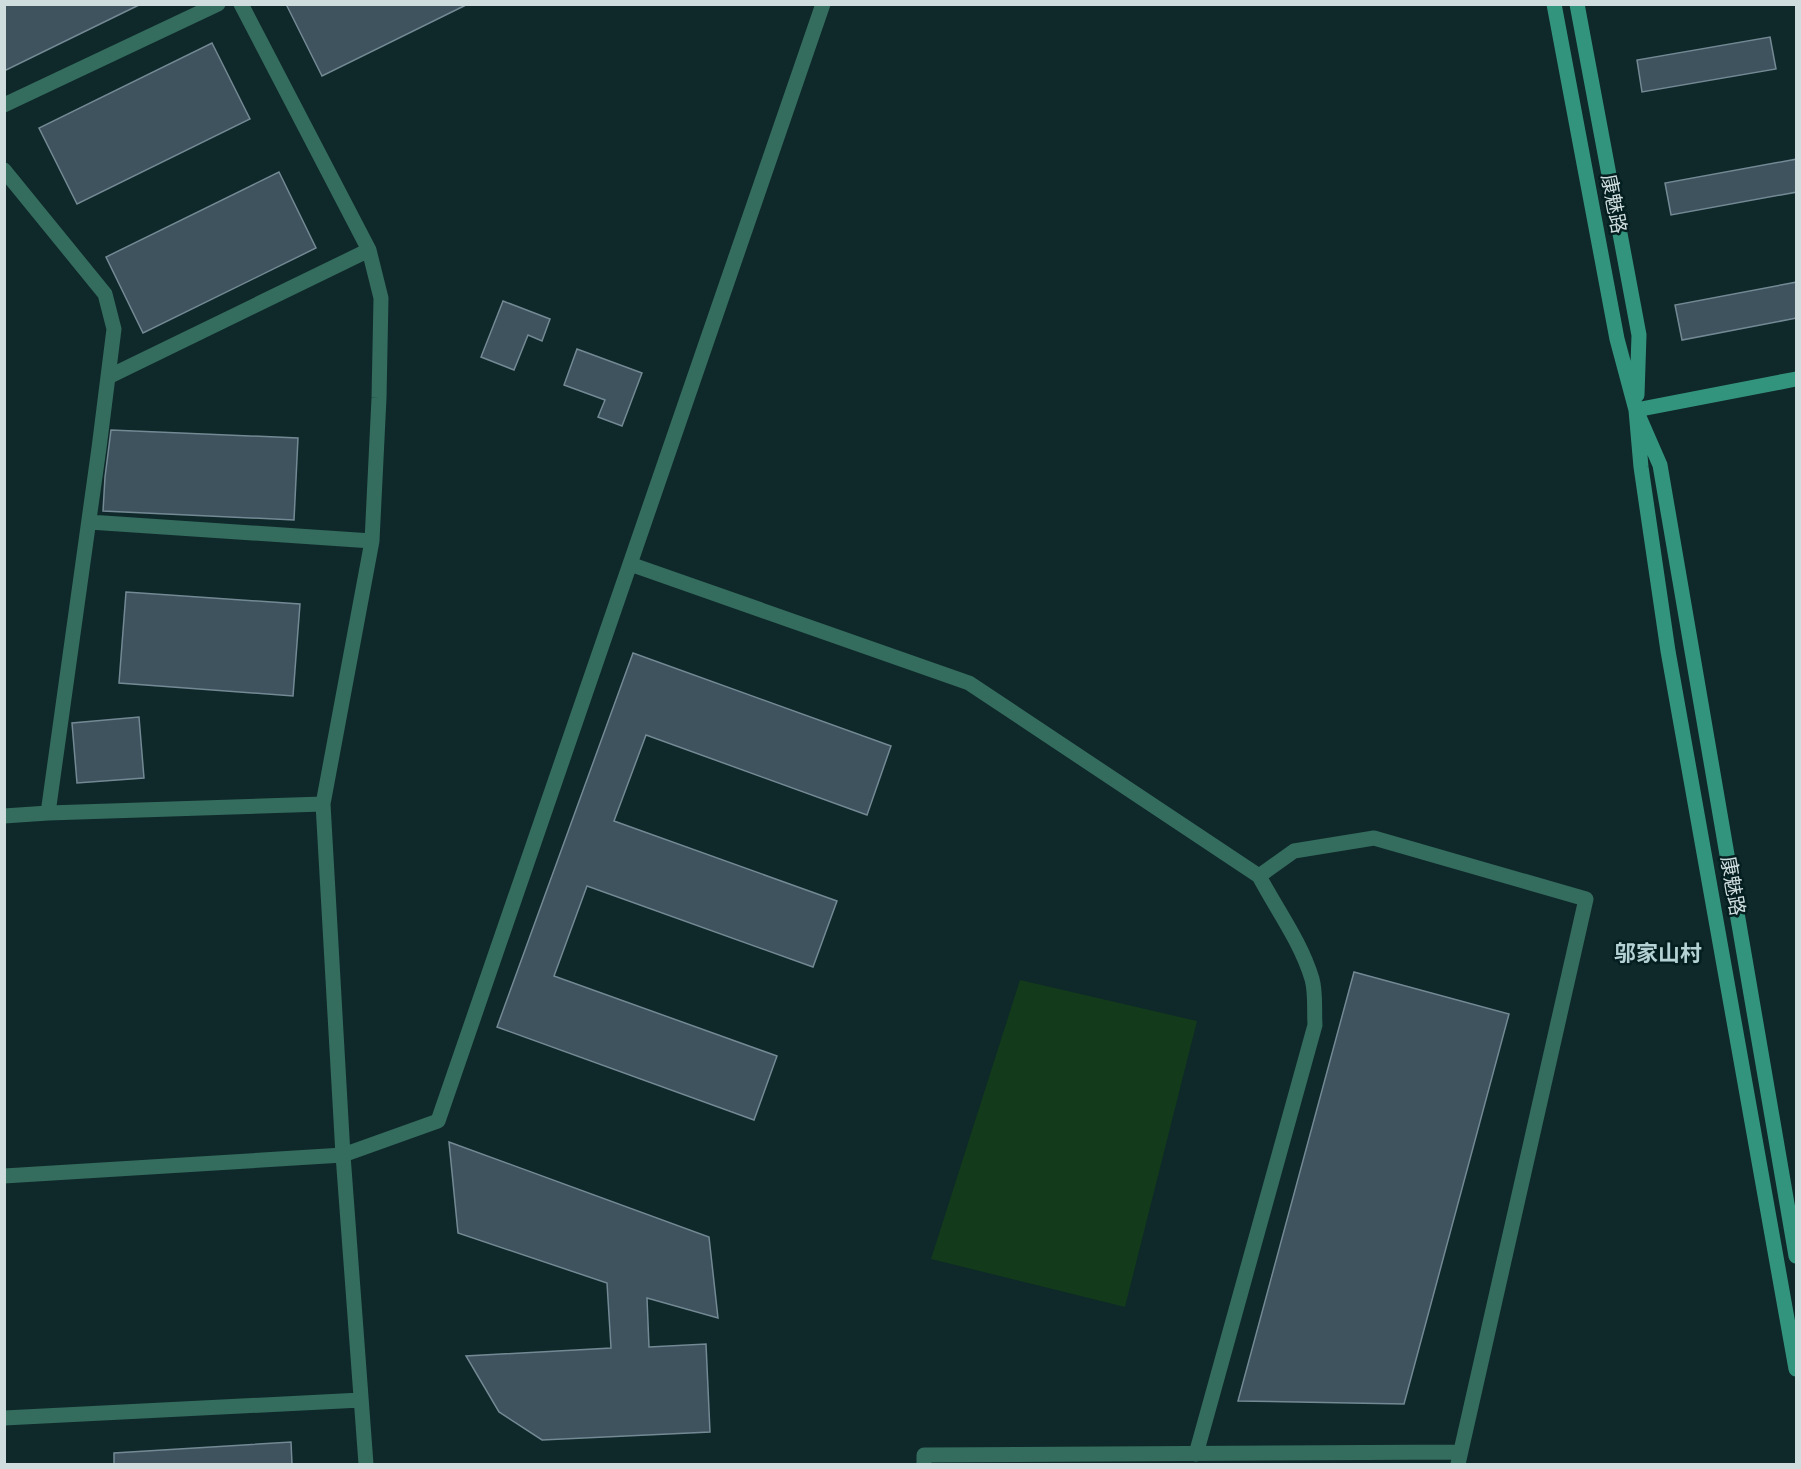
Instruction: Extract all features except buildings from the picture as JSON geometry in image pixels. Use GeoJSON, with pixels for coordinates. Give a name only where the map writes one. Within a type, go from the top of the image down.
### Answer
{"type":"FeatureCollection","features":[{"type":"Feature","properties":{"kind":"main road","name":"康魅路"},"geometry":{"type":"LineString","coordinates":[[1554,4],[1617,339],[1636,410],[1660,465],[1797,1256]]}},
{"type":"Feature","properties":{"kind":"main road","name":"康魅路"},"geometry":{"type":"LineString","coordinates":[[1577,4],[1639,335],[1636,410],[1641,467],[1668,651],[1797,1369]]}},
{"type":"Feature","properties":{"kind":"main road"},"geometry":{"type":"LineString","coordinates":[[1636,410],[1797,379]]}},
{"type":"Feature","properties":{"kind":"street"},"geometry":{"type":"LineString","coordinates":[[4,105],[218,4]]}},
{"type":"Feature","properties":{"kind":"street"},"geometry":{"type":"LineString","coordinates":[[241,4],[369,250],[381,298],[372,541],[322,804],[343,1155],[366,1464]]}},
{"type":"Feature","properties":{"kind":"street"},"geometry":{"type":"LineString","coordinates":[[4,1176],[343,1155],[438,1121],[823,4]]}},
{"type":"Feature","properties":{"kind":"street"},"geometry":{"type":"LineString","coordinates":[[4,170],[105,294],[114,329],[48,813]]}},
{"type":"Feature","properties":{"kind":"street"},"geometry":{"type":"LineString","coordinates":[[108,377],[369,250]]}},
{"type":"Feature","properties":{"kind":"street"},"geometry":{"type":"LineString","coordinates":[[89,522],[372,541]]}},
{"type":"Feature","properties":{"kind":"street"},"geometry":{"type":"LineString","coordinates":[[630,564],[969,683],[1258,876],[1295,937],[1312,981],[1315,1025],[1196,1454]]}},
{"type":"Feature","properties":{"kind":"street"},"geometry":{"type":"LineString","coordinates":[[4,816],[322,804]]}},
{"type":"Feature","properties":{"kind":"street"},"geometry":{"type":"LineString","coordinates":[[924,1464],[924,1455],[1196,1454],[1459,1458],[1586,899],[1374,838],[1294,851],[1258,876]]}},
{"type":"Feature","properties":{"kind":"street"},"geometry":{"type":"LineString","coordinates":[[4,1418],[361,1400]]}},
{"type":"Feature","properties":{"kind":"green space"},"geometry":{"type":"Polygon","coordinates":[[[1020,980],[1197,1021],[1125,1307],[931,1259],[1020,980]]]}},
{"type":"Feature","properties":{"kind":"district","name":"邬家山村"},"geometry":{"type":"Point","coordinates":[1658,954]}}]}
